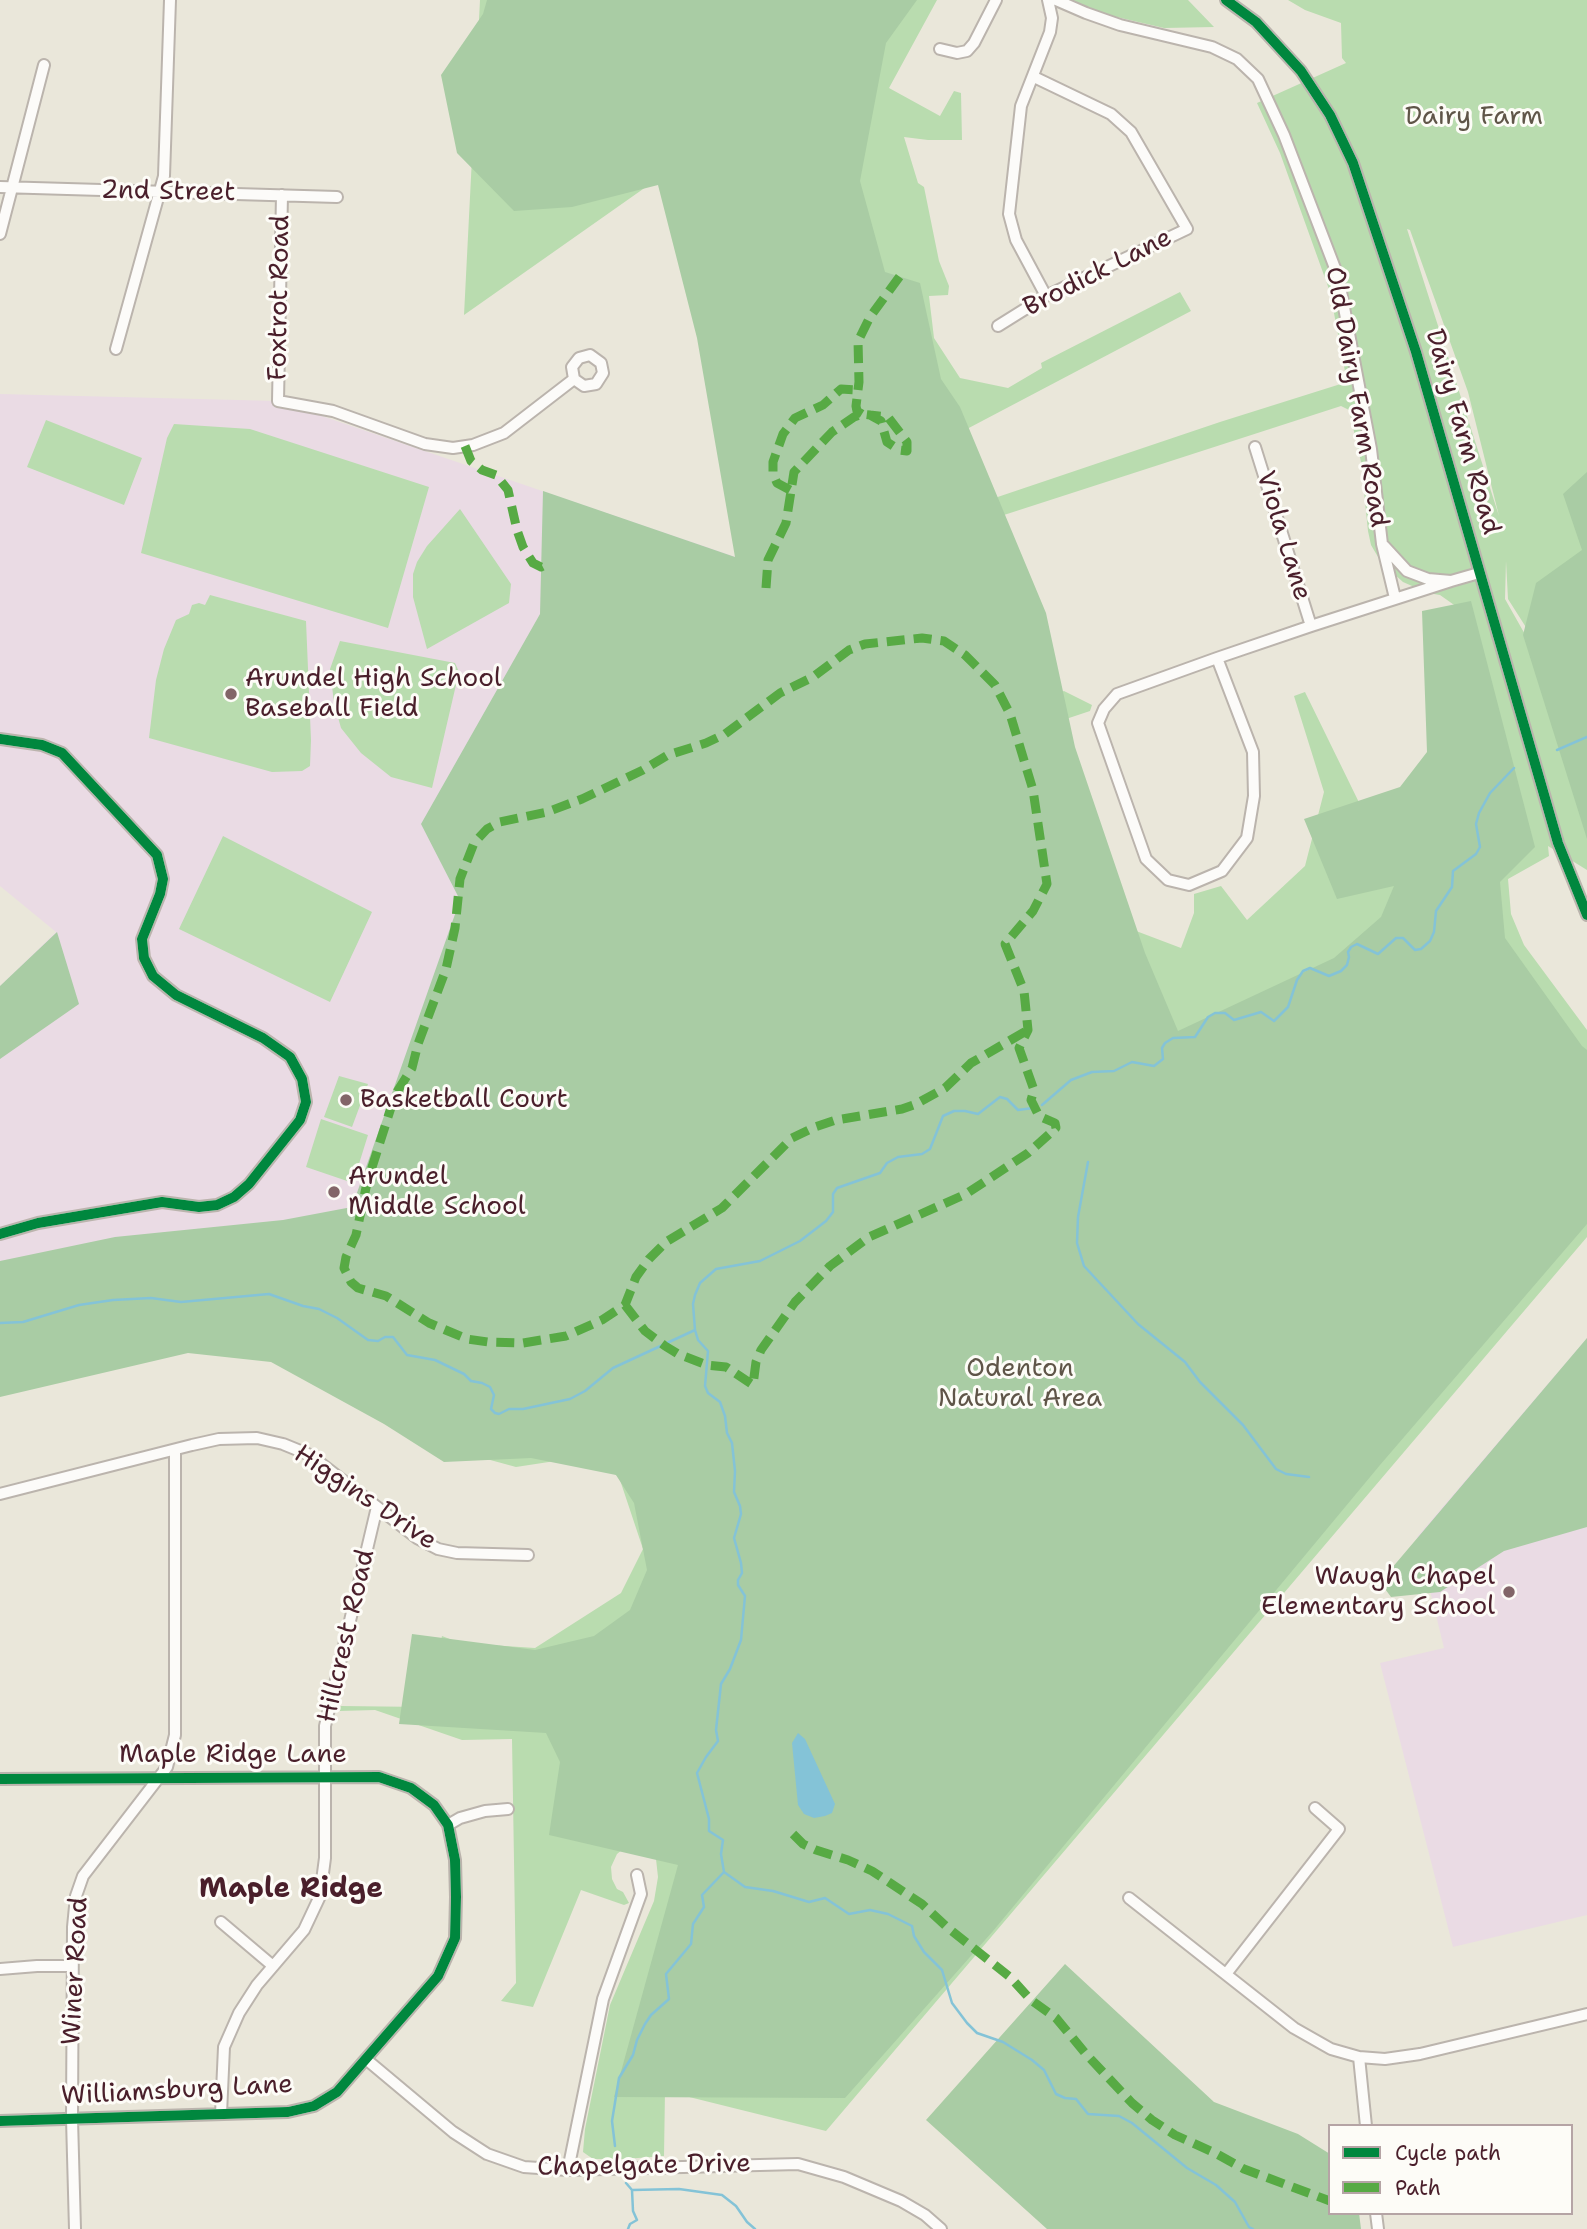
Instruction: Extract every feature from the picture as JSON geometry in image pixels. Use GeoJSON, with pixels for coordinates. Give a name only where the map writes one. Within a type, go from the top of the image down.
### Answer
{"type":"FeatureCollection","features":[{"type":"Feature","properties":{"kind":"street"},"geometry":{"type":"LineString","coordinates":[[116,349],[164,176],[170,0]]}},
{"type":"Feature","properties":{"kind":"street"},"geometry":{"type":"LineString","coordinates":[[940,49],[957,53],[967,51],[996,0]]}},
{"type":"Feature","properties":{"kind":"street"},"geometry":{"type":"LineString","coordinates":[[1046,296],[1016,240],[1009,215],[1021,106],[1050,32],[1052,18],[1048,0]]}},
{"type":"Feature","properties":{"kind":"street","name":"Old Dairy Farm Road"},"geometry":{"type":"LineString","coordinates":[[1056,0],[1120,24],[1212,47],[1237,59],[1258,79],[1284,135],[1338,276],[1371,449],[1382,544],[1407,570],[1429,579],[1451,580],[1479,573]]}},
{"type":"Feature","properties":{"kind":"street","name":"Dairy Farm Road"},"geometry":{"type":"LineString","coordinates":[[1226,0],[1256,22],[1301,71],[1330,115],[1353,163],[1416,352],[1558,843],[1587,915]]}},
{"type":"Feature","properties":{"kind":"street"},"geometry":{"type":"LineString","coordinates":[[0,234],[44,65]]}},
{"type":"Feature","properties":{"kind":"street","name":"Brodick Lane"},"geometry":{"type":"LineString","coordinates":[[998,326],[1046,296],[1187,229],[1131,132],[1111,114],[1034,77]]}},
{"type":"Feature","properties":{"kind":"street","name":"2nd Street"},"geometry":{"type":"LineString","coordinates":[[0,187],[337,197]]}},
{"type":"Feature","properties":{"kind":"street","name":"Foxtrot Road"},"geometry":{"type":"LineString","coordinates":[[282,195],[278,401],[333,411],[425,444],[453,448],[473,445],[504,433],[574,379]]}},
{"type":"Feature","properties":{"kind":"street","name":"Viola Lane"},"geometry":{"type":"LineString","coordinates":[[1255,447],[1311,626]]}},
{"type":"Feature","properties":{"kind":"street"},"geometry":{"type":"LineString","coordinates":[[1382,544],[1395,598]]}},
{"type":"Feature","properties":{"kind":"street"},"geometry":{"type":"LineString","coordinates":[[1217,658],[1253,752],[1254,796],[1247,838],[1222,871],[1189,885],[1168,880],[1146,859],[1098,723],[1104,709],[1117,694],[1217,658],[1451,580]]}},
{"type":"Feature","properties":{"kind":"street"},"geometry":{"type":"LineString","coordinates":[[0,739],[42,745],[62,753],[157,855],[163,879],[160,894],[142,939],[144,958],[153,976],[176,995],[263,1038],[290,1057],[303,1079],[306,1102],[300,1120],[248,1184],[234,1197],[217,1205],[199,1207],[162,1202],[38,1223],[0,1234]]}},
{"type":"Feature","properties":{"kind":"street","name":"Higgins Drive"},"geometry":{"type":"LineString","coordinates":[[0,1494],[219,1439],[257,1438],[283,1444],[310,1455],[416,1538],[438,1549],[457,1553],[528,1555]]}},
{"type":"Feature","properties":{"kind":"street","name":"Winer Road"},"geometry":{"type":"LineString","coordinates":[[75,2229],[72,1966],[76,1896],[83,1876],[161,1778],[167,1768],[175,1735],[175,1450]]}},
{"type":"Feature","properties":{"kind":"street","name":"Hillcrest Road"},"geometry":{"type":"LineString","coordinates":[[221,2114],[225,2047],[239,2013],[273,1966],[304,1930],[320,1896],[325,1858],[325,1726],[377,1507]]}},
{"type":"Feature","properties":{"kind":"street","name":"Maple Ridge Lane"},"geometry":{"type":"LineString","coordinates":[[0,1779],[379,1777],[411,1788],[434,1805],[448,1825]]}},
{"type":"Feature","properties":{"kind":"street"},"geometry":{"type":"LineString","coordinates":[[1226,1974],[1339,1829],[1315,1808]]}},
{"type":"Feature","properties":{"kind":"street"},"geometry":{"type":"LineString","coordinates":[[448,1825],[460,1818],[485,1811],[508,1809]]}},
{"type":"Feature","properties":{"kind":"street","name":"Williamsburg Lane"},"geometry":{"type":"LineString","coordinates":[[0,2121],[288,2112],[314,2106],[337,2092],[438,1976],[455,1938],[455,1860],[448,1825]]}},
{"type":"Feature","properties":{"kind":"street"},"geometry":{"type":"LineString","coordinates":[[568,2170],[603,1999],[642,1894],[637,1875]]}},
{"type":"Feature","properties":{"kind":"street"},"geometry":{"type":"LineString","coordinates":[[1129,1898],[1294,2028],[1331,2049],[1359,2057],[1385,2059],[1420,2054],[1587,2014]]}},
{"type":"Feature","properties":{"kind":"street"},"geometry":{"type":"LineString","coordinates":[[221,1922],[273,1966]]}},
{"type":"Feature","properties":{"kind":"street"},"geometry":{"type":"LineString","coordinates":[[0,1969],[72,1966]]}},
{"type":"Feature","properties":{"kind":"street"},"geometry":{"type":"LineString","coordinates":[[1359,2057],[1366,2124]]}},
{"type":"Feature","properties":{"kind":"street","name":"Chapelgate Drive"},"geometry":{"type":"LineString","coordinates":[[367,2060],[453,2132],[486,2154],[524,2167],[568,2170],[797,2164],[844,2177],[901,2201],[942,2229]]}},
{"type":"Feature","properties":{"kind":"shaded area"},"geometry":{"type":"Polygon","coordinates":[[[0,394],[278,401],[736,557],[490,1388],[0,1323],[0,986],[56,932],[0,886],[0,394]]]}},
{"type":"Feature","properties":{"kind":"shaded area","name":"Waugh Chapel Elementary School"},"geometry":{"type":"Polygon","coordinates":[[[1587,1338],[1587,1915],[1453,1947],[1380,1663],[1444,1648],[1417,1537],[1587,1338]]]}},
{"type":"Feature","properties":{"kind":"green space","name":"Odenton Natural Area"},"geometry":{"type":"Polygon","coordinates":[[[480,0],[937,0],[889,88],[940,116],[954,91],[961,93],[962,140],[904,137],[918,183],[924,187],[939,261],[949,286],[948,295],[929,296],[934,338],[960,378],[1008,388],[1042,368],[1041,363],[1180,292],[1191,311],[946,440],[968,507],[1347,382],[1330,292],[1280,153],[1257,103],[1346,63],[1342,58],[1341,23],[1305,10],[1288,0],[1587,0],[1587,870],[1548,846],[1549,856],[1508,879],[1511,914],[1524,945],[1587,1030],[1587,1237],[826,2131],[665,2091],[664,2156],[593,2159],[583,2152],[585,2129],[610,2005],[654,1901],[658,1877],[656,1859],[623,1849],[617,1854],[611,1867],[612,1879],[629,1903],[624,1905],[581,1890],[533,2007],[501,2001],[516,1983],[512,1739],[462,1740],[375,1710],[339,1711],[341,1706],[425,1707],[442,1636],[460,1643],[535,1648],[621,1593],[643,1549],[619,1477],[588,1456],[516,1467],[417,1440],[325,1350],[303,1306],[736,557],[705,182],[663,175],[464,315],[480,0]],[[1407,229],[1499,516],[1468,392],[1410,230],[1407,229]],[[1341,406],[973,525],[1032,701],[1064,691],[1092,705],[1090,711],[1051,724],[1115,923],[1181,948],[1194,913],[1194,894],[1221,886],[1247,920],[1305,866],[1324,792],[1294,696],[1305,692],[1372,829],[1457,732],[1467,614],[1440,595],[1403,582],[1381,562],[1371,545],[1368,531],[1361,462],[1349,410],[1341,406]],[[1506,561],[1505,599],[1535,652],[1550,665],[1508,599],[1506,561]]]}},
{"type":"Feature","properties":{"kind":"green space","name":"Odenton Natural Area"},"geometry":{"type":"Polygon","coordinates":[[[487,0],[917,0],[886,43],[860,181],[885,272],[920,283],[941,379],[960,407],[1046,613],[1075,747],[1145,953],[1178,1031],[1334,958],[1381,917],[1394,886],[1337,899],[1304,819],[1400,787],[1427,752],[1422,611],[1471,601],[1535,847],[1500,882],[1505,938],[1587,1050],[1587,1224],[1380,1465],[993,1931],[845,2098],[614,2097],[678,1865],[549,1835],[560,1762],[546,1733],[399,1724],[412,1634],[535,1650],[594,1636],[630,1610],[647,1570],[634,1503],[616,1475],[531,1458],[444,1462],[384,1424],[271,1362],[188,1353],[0,1397],[0,1261],[115,1237],[283,1220],[352,1207],[460,900],[421,824],[540,614],[543,491],[735,557],[697,338],[658,185],[572,207],[514,211],[457,153],[441,75],[483,14],[487,0]]]}},
{"type":"Feature","properties":{"kind":"green space"},"geometry":{"type":"Polygon","coordinates":[[[1071,0],[1188,0],[1214,27],[1164,28],[1108,15],[1071,0]]]}},
{"type":"Feature","properties":{"kind":"green space"},"geometry":{"type":"Polygon","coordinates":[[[46,420],[142,458],[124,505],[27,467],[46,420]]]}},
{"type":"Feature","properties":{"kind":"green space"},"geometry":{"type":"Polygon","coordinates":[[[174,424],[250,429],[429,487],[388,628],[141,553],[167,438],[174,424]]]}},
{"type":"Feature","properties":{"kind":"green space"},"geometry":{"type":"Polygon","coordinates":[[[1587,472],[1587,839],[1523,635],[1536,583],[1582,550],[1563,494],[1587,472]]]}},
{"type":"Feature","properties":{"kind":"green space"},"geometry":{"type":"Polygon","coordinates":[[[460,509],[511,584],[509,603],[427,649],[413,597],[413,574],[427,546],[460,509]]]}},
{"type":"Feature","properties":{"kind":"green space","name":"Arundel High School Baseball Field"},"geometry":{"type":"Polygon","coordinates":[[[210,595],[306,621],[311,740],[310,766],[302,771],[272,772],[149,738],[156,680],[164,649],[176,620],[189,614],[192,605],[205,605],[210,595]]]}},
{"type":"Feature","properties":{"kind":"green space"},"geometry":{"type":"Polygon","coordinates":[[[340,641],[455,663],[459,672],[432,788],[391,777],[361,753],[341,728],[334,703],[330,669],[340,641]]]}},
{"type":"Feature","properties":{"kind":"green space"},"geometry":{"type":"Polygon","coordinates":[[[223,836],[372,912],[330,1002],[179,929],[223,836]]]}},
{"type":"Feature","properties":{"kind":"green space"},"geometry":{"type":"Polygon","coordinates":[[[57,932],[79,1004],[0,1059],[0,986],[57,932]]]}},
{"type":"Feature","properties":{"kind":"green space","name":"Basketball Court"},"geometry":{"type":"Polygon","coordinates":[[[339,1076],[368,1084],[352,1127],[324,1117],[339,1076]]]}},
{"type":"Feature","properties":{"kind":"green space"},"geometry":{"type":"Polygon","coordinates":[[[321,1119],[368,1135],[353,1183],[306,1167],[321,1119]]]}},
{"type":"Feature","properties":{"kind":"green space"},"geometry":{"type":"Polygon","coordinates":[[[1587,1338],[1587,1527],[1504,1551],[1440,1592],[1391,1597],[1380,1582],[1587,1338]]]}},
{"type":"Feature","properties":{"kind":"green space"},"geometry":{"type":"Polygon","coordinates":[[[1065,1964],[1214,2102],[1298,2134],[1328,2153],[1328,2215],[1359,2215],[1361,2229],[1047,2229],[926,2120],[1065,1964]]]}},
{"type":"Feature","properties":{"kind":"water"},"geometry":{"type":"Polygon","coordinates":[[[798,1733],[805,1739],[835,1804],[832,1813],[825,1816],[814,1818],[804,1814],[798,1805],[792,1743],[798,1733]]]}},
{"type":"Feature","properties":{"kind":"waterway"},"geometry":{"type":"LineString","coordinates":[[1557,750],[1587,737]]}},
{"type":"Feature","properties":{"kind":"waterway"},"geometry":{"type":"LineString","coordinates":[[1042,1105],[1071,1080],[1092,1072],[1114,1071],[1132,1062],[1154,1066],[1163,1059],[1162,1048],[1165,1043],[1173,1038],[1195,1037],[1208,1017],[1215,1013],[1225,1013],[1234,1020],[1261,1012],[1274,1021],[1288,1007],[1303,971],[1310,968],[1329,976],[1341,971],[1347,965],[1348,952],[1357,944],[1378,954],[1396,938],[1403,938],[1415,950],[1421,949],[1430,941],[1434,932],[1436,911],[1452,887],[1453,871],[1476,854],[1480,847],[1476,824],[1479,813],[1490,793],[1514,768]]}},
{"type":"Feature","properties":{"kind":"waterway"},"geometry":{"type":"LineString","coordinates":[[615,2146],[612,2121],[619,2078],[633,2055],[645,2024],[669,1999],[666,1974],[691,1944],[693,1924],[704,1907],[702,1895],[724,1872],[721,1854],[723,1840],[709,1831],[709,1819],[697,1773],[718,1741],[716,1730],[721,1684],[741,1640],[745,1596],[738,1585],[742,1573],[734,1538],[741,1514],[734,1492],[732,1443],[727,1433],[725,1416],[720,1402],[708,1393],[705,1386],[708,1351],[698,1340],[695,1330],[695,1295],[700,1283],[716,1269],[760,1261],[800,1241],[826,1221],[833,1212],[833,1194],[837,1188],[880,1173],[887,1163],[898,1157],[922,1154],[930,1149],[943,1116],[954,1111],[978,1114],[1000,1097],[1007,1099],[1018,1110],[1033,1108]]}},
{"type":"Feature","properties":{"kind":"waterway"},"geometry":{"type":"LineString","coordinates":[[1088,1162],[1078,1217],[1077,1243],[1084,1266],[1138,1324],[1185,1362],[1200,1382],[1243,1425],[1276,1469],[1286,1474],[1309,1477]]}},
{"type":"Feature","properties":{"kind":"waterway"},"geometry":{"type":"LineString","coordinates":[[0,1323],[23,1322],[79,1305],[113,1300],[151,1298],[181,1302],[269,1294],[319,1309],[368,1340],[378,1341],[393,1337],[407,1355],[435,1360],[464,1374],[471,1381],[490,1387],[494,1395],[491,1409],[499,1414],[509,1409],[523,1409],[570,1399],[585,1391],[613,1368],[695,1330]]}},
{"type":"Feature","properties":{"kind":"waterway"},"geometry":{"type":"LineString","coordinates":[[724,1872],[745,1887],[773,1891],[809,1902],[825,1898],[849,1914],[870,1910],[888,1914],[912,1926],[914,1936],[924,1952],[942,1970],[952,2003],[977,2033],[1003,2042],[1032,2060],[1044,2070],[1056,2094],[1076,2099],[1088,2114],[1119,2116],[1132,2123],[1187,2168],[1216,2185],[1235,2202],[1249,2227],[1253,2229]]}},
{"type":"Feature","properties":{"kind":"waterway"},"geometry":{"type":"LineString","coordinates":[[626,2183],[632,2190],[633,2211],[637,2220],[630,2224],[628,2229]]}},
{"type":"Feature","properties":{"kind":"waterway"},"geometry":{"type":"LineString","coordinates":[[632,2190],[679,2189],[722,2195],[736,2206],[755,2229]]}},
{"type":"Feature","properties":{"kind":"marked path"},"geometry":{"type":"LineString","coordinates":[[862,414],[857,411],[856,406],[859,382],[858,341],[870,317],[900,276]]}},
{"type":"Feature","properties":{"kind":"marked path"},"geometry":{"type":"LineString","coordinates":[[790,490],[777,483],[773,474],[773,462],[783,434],[795,418],[823,405],[841,389],[859,390]]}},
{"type":"Feature","properties":{"kind":"marked path"},"geometry":{"type":"LineString","coordinates":[[766,588],[768,560],[786,523],[794,472],[832,432],[854,417],[870,415],[881,421],[887,442],[899,450],[907,451],[907,442],[888,417],[870,415]]}},
{"type":"Feature","properties":{"kind":"marked path"},"geometry":{"type":"LineString","coordinates":[[465,446],[471,461],[482,470],[496,475],[508,490],[517,530],[533,563],[541,567],[547,564]]}},
{"type":"Feature","properties":{"kind":"marked path"},"geometry":{"type":"LineString","coordinates":[[625,1305],[645,1331],[665,1346],[707,1365],[726,1367],[753,1385],[756,1362],[761,1350],[795,1302],[830,1266],[869,1237],[966,1194],[1028,1153],[1056,1128],[1055,1123],[1039,1116],[1031,1100],[1034,1090],[1019,1048],[1028,1030],[1024,991],[1005,944],[1033,911],[1047,884],[1033,790],[1010,714],[995,685],[965,655],[944,641],[922,638],[865,644],[849,650],[813,677],[780,693],[725,734],[668,755],[582,799],[547,812],[500,822],[487,829],[474,843],[460,879],[455,928],[446,969],[418,1044],[412,1068],[395,1095],[367,1183],[356,1235],[344,1268],[351,1282],[358,1288],[386,1296],[429,1323],[467,1339],[523,1343],[566,1336],[602,1320],[625,1305],[636,1277],[666,1242],[722,1208],[792,1138],[836,1120],[902,1109],[916,1104],[945,1088],[971,1063],[1028,1030]]}},
{"type":"Feature","properties":{"kind":"marked path"},"geometry":{"type":"LineString","coordinates":[[793,1834],[803,1844],[872,1871],[922,1904],[1010,1977],[1031,2000],[1056,2018],[1132,2103],[1152,2120],[1175,2135],[1244,2169],[1328,2200]]}},
{"type":"Feature","properties":{"kind":"cycle path"},"geometry":{"type":"LineString","coordinates":[[1226,0],[1256,22],[1301,71],[1330,115],[1353,163],[1416,352],[1558,843],[1587,915]]}},
{"type":"Feature","properties":{"kind":"cycle path"},"geometry":{"type":"LineString","coordinates":[[0,739],[42,745],[62,753],[157,855],[163,879],[160,894],[142,939],[144,958],[153,976],[176,995],[263,1038],[290,1057],[302,1079],[306,1102],[300,1120],[249,1184],[234,1197],[217,1205],[199,1207],[162,1202],[38,1223],[0,1234]]}},
{"type":"Feature","properties":{"kind":"cycle path"},"geometry":{"type":"LineString","coordinates":[[0,1779],[379,1777],[411,1788],[434,1805],[448,1825],[455,1860],[456,1897],[455,1938],[438,1976],[337,2092],[314,2106],[288,2112],[0,2121]]}},
{"type":"Feature","properties":{"kind":"place","name":"Arundel High School Baseball Field"},"geometry":{"type":"Point","coordinates":[231,694]}},
{"type":"Feature","properties":{"kind":"place","name":"Basketball Court"},"geometry":{"type":"Point","coordinates":[346,1100]}},
{"type":"Feature","properties":{"kind":"place","name":"Arundel Middle School"},"geometry":{"type":"Point","coordinates":[334,1192]}},
{"type":"Feature","properties":{"kind":"place","name":"Waugh Chapel Elementary School"},"geometry":{"type":"Point","coordinates":[1509,1592]}},
{"type":"Feature","properties":{"kind":"district","name":"Maple Ridge"},"geometry":{"type":"Point","coordinates":[291,1890]}},
{"type":"Feature","properties":{"kind":"park label","name":"Dairy Farm"},"geometry":{"type":"Point","coordinates":[1474,117]}}]}
